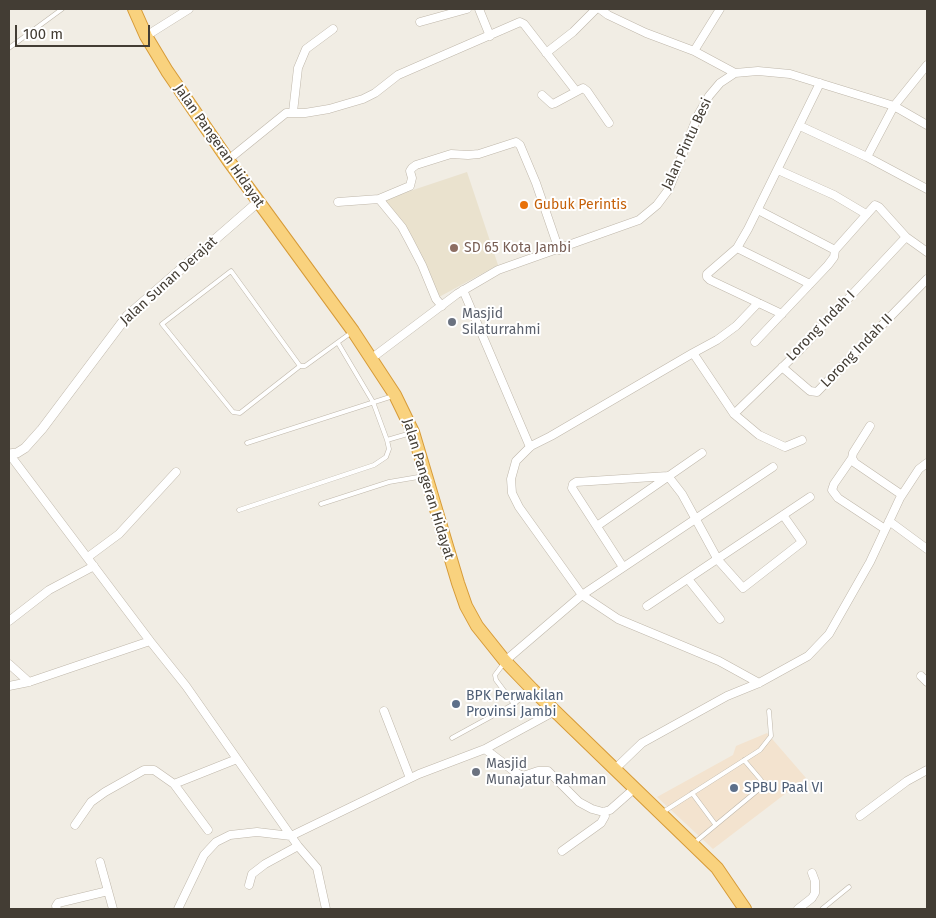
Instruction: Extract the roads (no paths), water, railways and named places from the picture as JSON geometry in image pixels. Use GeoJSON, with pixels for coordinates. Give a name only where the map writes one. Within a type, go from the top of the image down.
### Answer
{"type":"FeatureCollection","features":[{"type":"Feature","properties":{"kind":"highway","name":"Jalan Pangeran Hidayat"},"geometry":{"type":"LineString","coordinates":[[134,9],[146,36],[167,72],[258,202],[353,331],[396,395],[413,432],[466,606],[486,638],[532,689],[717,868],[745,909]]}},
{"type":"Feature","properties":{"kind":"street"},"geometry":{"type":"LineString","coordinates":[[146,36],[189,9]]}},
{"type":"Feature","properties":{"kind":"street"},"geometry":{"type":"LineString","coordinates":[[420,22],[467,9]]}},
{"type":"Feature","properties":{"kind":"street"},"geometry":{"type":"LineString","coordinates":[[479,9],[490,36]]}},
{"type":"Feature","properties":{"kind":"street"},"geometry":{"type":"LineString","coordinates":[[546,53],[573,32],[596,9]]}},
{"type":"Feature","properties":{"kind":"street"},"geometry":{"type":"LineString","coordinates":[[600,9],[608,15],[646,32],[694,50],[735,73],[758,71],[790,74],[894,106],[927,125]]}},
{"type":"Feature","properties":{"kind":"street"},"geometry":{"type":"LineString","coordinates":[[694,50],[720,9]]}},
{"type":"Feature","properties":{"kind":"street"},"geometry":{"type":"LineString","coordinates":[[228,160],[282,116],[293,112],[305,113],[330,109],[362,99],[398,75],[518,23],[522,23],[576,91]]}},
{"type":"Feature","properties":{"kind":"street"},"geometry":{"type":"LineString","coordinates":[[293,112],[298,68],[306,49],[333,29]]}},
{"type":"Feature","properties":{"kind":"street"},"geometry":{"type":"LineString","coordinates":[[867,157],[894,106],[927,65]]}},
{"type":"Feature","properties":{"kind":"street","name":"Jalan Pintu Besi"},"geometry":{"type":"LineString","coordinates":[[372,358],[463,290],[498,270],[559,250],[639,220],[657,205],[669,189],[698,115],[709,96],[720,83],[735,73]]}},
{"type":"Feature","properties":{"kind":"street"},"geometry":{"type":"LineString","coordinates":[[782,314],[710,280],[707,274],[736,248],[758,210],[820,83]]}},
{"type":"Feature","properties":{"kind":"street"},"geometry":{"type":"LineString","coordinates":[[542,96],[552,104],[583,88],[609,123]]}},
{"type":"Feature","properties":{"kind":"street"},"geometry":{"type":"LineString","coordinates":[[800,126],[867,157],[927,189]]}},
{"type":"Feature","properties":{"kind":"street"},"geometry":{"type":"LineString","coordinates":[[338,202],[379,199],[410,186],[412,178],[410,171],[416,165],[451,154],[480,154],[516,142],[520,145],[536,183],[559,250]]}},
{"type":"Feature","properties":{"kind":"street"},"geometry":{"type":"LineString","coordinates":[[778,170],[834,194],[866,214]]}},
{"type":"Feature","properties":{"kind":"street"},"geometry":{"type":"LineString","coordinates":[[379,199],[402,227],[422,265],[436,299],[442,306]]}},
{"type":"Feature","properties":{"kind":"street","name":"Jalan Sunan Derajat"},"geometry":{"type":"LineString","coordinates":[[10,454],[17,453],[28,445],[42,429],[127,316],[258,202]]}},
{"type":"Feature","properties":{"kind":"street"},"geometry":{"type":"LineString","coordinates":[[755,342],[834,257],[835,250],[874,206],[877,205],[906,237],[927,252]]}},
{"type":"Feature","properties":{"kind":"street"},"geometry":{"type":"LineString","coordinates":[[758,210],[835,250]]}},
{"type":"Feature","properties":{"kind":"street","name":"Lorong Indah I"},"geometry":{"type":"LineString","coordinates":[[734,414],[782,367],[906,237]]}},
{"type":"Feature","properties":{"kind":"street"},"geometry":{"type":"LineString","coordinates":[[736,248],[810,284]]}},
{"type":"Feature","properties":{"kind":"street","name":"Lorong Indah II"},"geometry":{"type":"LineString","coordinates":[[782,367],[810,391],[817,392],[927,279]]}},
{"type":"Feature","properties":{"kind":"street"},"geometry":{"type":"LineString","coordinates":[[463,290],[530,447]]}},
{"type":"Feature","properties":{"kind":"street"},"geometry":{"type":"LineString","coordinates":[[758,303],[726,334],[530,447],[516,461],[511,479],[512,493],[519,507],[582,595],[618,619],[719,662],[759,684]]}},
{"type":"Feature","properties":{"kind":"street"},"geometry":{"type":"LineString","coordinates":[[693,352],[734,414],[759,435],[785,447],[802,440]]}},
{"type":"Feature","properties":{"kind":"street"},"geometry":{"type":"LineString","coordinates":[[870,426],[832,490],[838,498],[885,529]]}},
{"type":"Feature","properties":{"kind":"street"},"geometry":{"type":"LineString","coordinates":[[598,526],[702,453]]}},
{"type":"Feature","properties":{"kind":"street"},"geometry":{"type":"LineString","coordinates":[[10,454],[186,686],[298,846],[317,868],[326,909]]}},
{"type":"Feature","properties":{"kind":"street"},"geometry":{"type":"LineString","coordinates":[[852,458],[855,463],[902,495]]}},
{"type":"Feature","properties":{"kind":"street"},"geometry":{"type":"LineString","coordinates":[[616,769],[642,743],[727,696],[759,684],[808,656],[829,634],[870,562],[902,495],[919,469],[927,463]]}},
{"type":"Feature","properties":{"kind":"street"},"geometry":{"type":"LineString","coordinates":[[505,661],[582,595],[773,467]]}},
{"type":"Feature","properties":{"kind":"street"},"geometry":{"type":"LineString","coordinates":[[88,557],[119,534],[176,472]]}},
{"type":"Feature","properties":{"kind":"street"},"geometry":{"type":"LineString","coordinates":[[623,567],[572,488],[576,482],[668,476]]}},
{"type":"Feature","properties":{"kind":"street"},"geometry":{"type":"LineString","coordinates":[[668,476],[682,494],[718,560],[743,588],[802,542],[783,515]]}},
{"type":"Feature","properties":{"kind":"street"},"geometry":{"type":"LineString","coordinates":[[647,606],[810,497]]}},
{"type":"Feature","properties":{"kind":"street"},"geometry":{"type":"LineString","coordinates":[[889,521],[927,549]]}},
{"type":"Feature","properties":{"kind":"street"},"geometry":{"type":"LineString","coordinates":[[9,621],[49,590],[94,566]]}},
{"type":"Feature","properties":{"kind":"street"},"geometry":{"type":"LineString","coordinates":[[688,579],[720,619]]}},
{"type":"Feature","properties":{"kind":"street"},"geometry":{"type":"LineString","coordinates":[[9,686],[29,682],[150,641]]}},
{"type":"Feature","properties":{"kind":"street"},"geometry":{"type":"LineString","coordinates":[[9,664],[29,682]]}},
{"type":"Feature","properties":{"kind":"street"},"geometry":{"type":"LineString","coordinates":[[921,676],[927,682]]}},
{"type":"Feature","properties":{"kind":"street"},"geometry":{"type":"LineString","coordinates":[[384,711],[410,778]]}},
{"type":"Feature","properties":{"kind":"street"},"geometry":{"type":"LineString","coordinates":[[178,909],[204,854],[216,842],[230,835],[257,832],[292,836],[410,778],[485,749],[555,711]]}},
{"type":"Feature","properties":{"kind":"street"},"geometry":{"type":"LineString","coordinates":[[485,749],[523,776],[538,770],[548,771],[579,802],[603,812],[610,810],[634,788]]}},
{"type":"Feature","properties":{"kind":"street"},"geometry":{"type":"LineString","coordinates":[[174,784],[238,759]]}},
{"type":"Feature","properties":{"kind":"street"},"geometry":{"type":"LineString","coordinates":[[75,825],[91,802],[105,792],[144,770],[154,770],[174,784],[208,830]]}},
{"type":"Feature","properties":{"kind":"street"},"geometry":{"type":"LineString","coordinates":[[860,816],[907,781],[927,770]]}},
{"type":"Feature","properties":{"kind":"street"},"geometry":{"type":"LineString","coordinates":[[562,851],[602,824],[605,816],[603,812]]}},
{"type":"Feature","properties":{"kind":"street"},"geometry":{"type":"LineString","coordinates":[[249,885],[252,874],[265,864],[298,846]]}},
{"type":"Feature","properties":{"kind":"street"},"geometry":{"type":"LineString","coordinates":[[100,862],[113,909]]}},
{"type":"Feature","properties":{"kind":"street"},"geometry":{"type":"LineString","coordinates":[[798,909],[812,898],[815,893],[815,881],[812,873]]}},
{"type":"Feature","properties":{"kind":"street"},"geometry":{"type":"LineString","coordinates":[[57,909],[58,903],[108,891]]}},
{"type":"Feature","properties":{"kind":"lane"},"geometry":{"type":"LineString","coordinates":[[9,48],[62,9]]}},
{"type":"Feature","properties":{"kind":"lane"},"geometry":{"type":"LineString","coordinates":[[300,366],[231,271],[162,324],[233,412],[240,413],[300,366],[305,366],[353,331]]}},
{"type":"Feature","properties":{"kind":"lane"},"geometry":{"type":"LineString","coordinates":[[239,510],[374,465],[386,457],[389,449],[388,440],[373,402],[338,343]]}},
{"type":"Feature","properties":{"kind":"lane"},"geometry":{"type":"LineString","coordinates":[[247,443],[396,395]]}},
{"type":"Feature","properties":{"kind":"lane"},"geometry":{"type":"LineString","coordinates":[[388,440],[413,432]]}},
{"type":"Feature","properties":{"kind":"lane"},"geometry":{"type":"LineString","coordinates":[[320,504],[389,482],[426,476]]}},
{"type":"Feature","properties":{"kind":"lane"},"geometry":{"type":"LineString","coordinates":[[505,661],[495,675],[496,680],[514,704]]}},
{"type":"Feature","properties":{"kind":"lane"},"geometry":{"type":"LineString","coordinates":[[452,738],[514,704],[532,689]]}},
{"type":"Feature","properties":{"kind":"lane"},"geometry":{"type":"LineString","coordinates":[[662,814],[760,750],[771,736],[769,711]]}},
{"type":"Feature","properties":{"kind":"lane"},"geometry":{"type":"LineString","coordinates":[[692,844],[758,790],[761,780],[744,760]]}},
{"type":"Feature","properties":{"kind":"lane"},"geometry":{"type":"LineString","coordinates":[[692,794],[715,824]]}},
{"type":"Feature","properties":{"kind":"lane"},"geometry":{"type":"LineString","coordinates":[[822,909],[849,887]]}},
{"type":"Feature","properties":{"kind":"place","name":"Gubuk Perintis"},"geometry":{"type":"Point","coordinates":[524,205]}},
{"type":"Feature","properties":{"kind":"place","name":"SD 65 Kota Jambi"},"geometry":{"type":"Point","coordinates":[454,248]}},
{"type":"Feature","properties":{"kind":"place","name":"Masjid Silaturrahmi"},"geometry":{"type":"Point","coordinates":[452,322]}},
{"type":"Feature","properties":{"kind":"place","name":"BPK Perwakilan Provinsi Jambi"},"geometry":{"type":"Point","coordinates":[456,704]}},
{"type":"Feature","properties":{"kind":"place","name":"Masjid Munajatur Rahman"},"geometry":{"type":"Point","coordinates":[476,772]}},
{"type":"Feature","properties":{"kind":"place","name":"SPBU Paal VI"},"geometry":{"type":"Point","coordinates":[734,788]}}]}
